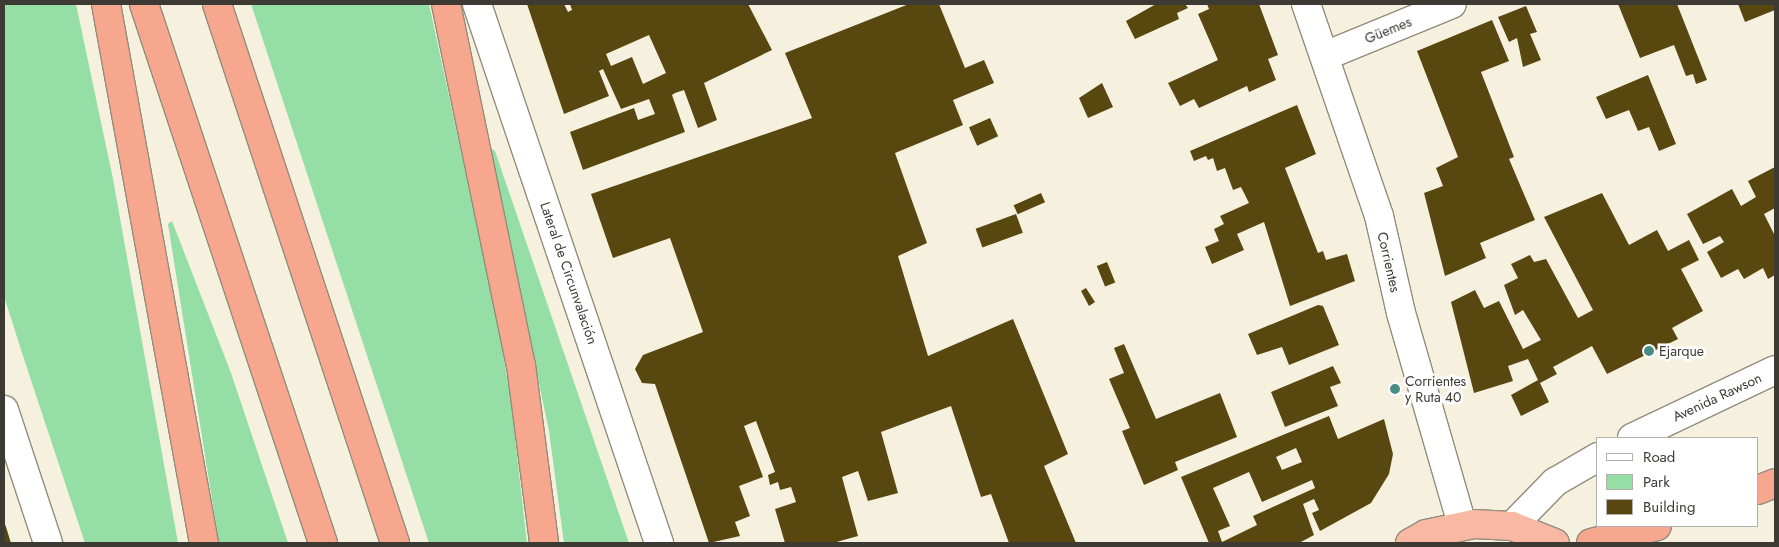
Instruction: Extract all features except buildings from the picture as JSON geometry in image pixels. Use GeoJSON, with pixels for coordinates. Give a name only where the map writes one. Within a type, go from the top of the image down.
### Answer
{"type":"FeatureCollection","features":[{"type":"Feature","properties":{"kind":"highway"},"geometry":{"type":"LineString","coordinates":[[106,4],[204,543]]}},
{"type":"Feature","properties":{"kind":"highway"},"geometry":{"type":"LineString","coordinates":[[144,4],[323,543]]}},
{"type":"Feature","properties":{"kind":"highway"},"geometry":{"type":"LineString","coordinates":[[217,4],[395,543]]}},
{"type":"Feature","properties":{"kind":"highway"},"geometry":{"type":"LineString","coordinates":[[446,4],[521,365],[544,543]]}},
{"type":"Feature","properties":{"kind":"highway"},"geometry":{"type":"LineString","coordinates":[[1759,490],[1775,483]]}},
{"type":"Feature","properties":{"kind":"highway"},"geometry":{"type":"LineString","coordinates":[[1410,543],[1426,534],[1462,525],[1512,526],[1555,543]]}},
{"type":"Feature","properties":{"kind":"highway"},"geometry":{"type":"LineString","coordinates":[[1590,543],[1653,527]]}},
{"type":"Feature","properties":{"kind":"street","name":"Lateral de Circunvalación"},"geometry":{"type":"LineString","coordinates":[[477,4],[659,543]]}},
{"type":"Feature","properties":{"kind":"street","name":"Corrientes"},"geometry":{"type":"LineString","coordinates":[[1306,4],[1379,216],[1401,313],[1462,525]]}},
{"type":"Feature","properties":{"kind":"street","name":"Güemes"},"geometry":{"type":"LineString","coordinates":[[1325,56],[1452,4]]}},
{"type":"Feature","properties":{"kind":"street","name":"Avenida Rawson"},"geometry":{"type":"LineString","coordinates":[[1634,437],[1775,370]]}},
{"type":"Feature","properties":{"kind":"street"},"geometry":{"type":"LineString","coordinates":[[4,410],[48,543]]}},
{"type":"Feature","properties":{"kind":"street"},"geometry":{"type":"LineString","coordinates":[[1512,526],[1555,482],[1596,458]]}},
{"type":"Feature","properties":{"kind":"green space"},"geometry":{"type":"Polygon","coordinates":[[[4,4],[76,4],[113,179],[178,543],[85,543],[22,353],[4,296],[4,4]]]}},
{"type":"Feature","properties":{"kind":"green space"},"geometry":{"type":"Polygon","coordinates":[[[251,4],[429,4],[494,304],[510,394],[527,543],[429,543],[251,4]]]}},
{"type":"Feature","properties":{"kind":"green space"},"geometry":{"type":"Polygon","coordinates":[[[490,148],[495,151],[629,543],[564,543],[549,431],[490,148]]]}},
{"type":"Feature","properties":{"kind":"green space"},"geometry":{"type":"Polygon","coordinates":[[[172,221],[231,373],[288,543],[219,543],[168,224],[172,221]]]}},
{"type":"Feature","properties":{"kind":"place","name":"Ejarque"},"geometry":{"type":"Point","coordinates":[1649,351]}},
{"type":"Feature","properties":{"kind":"place","name":"Corrientes y Ruta 40"},"geometry":{"type":"Point","coordinates":[1395,389]}}]}
